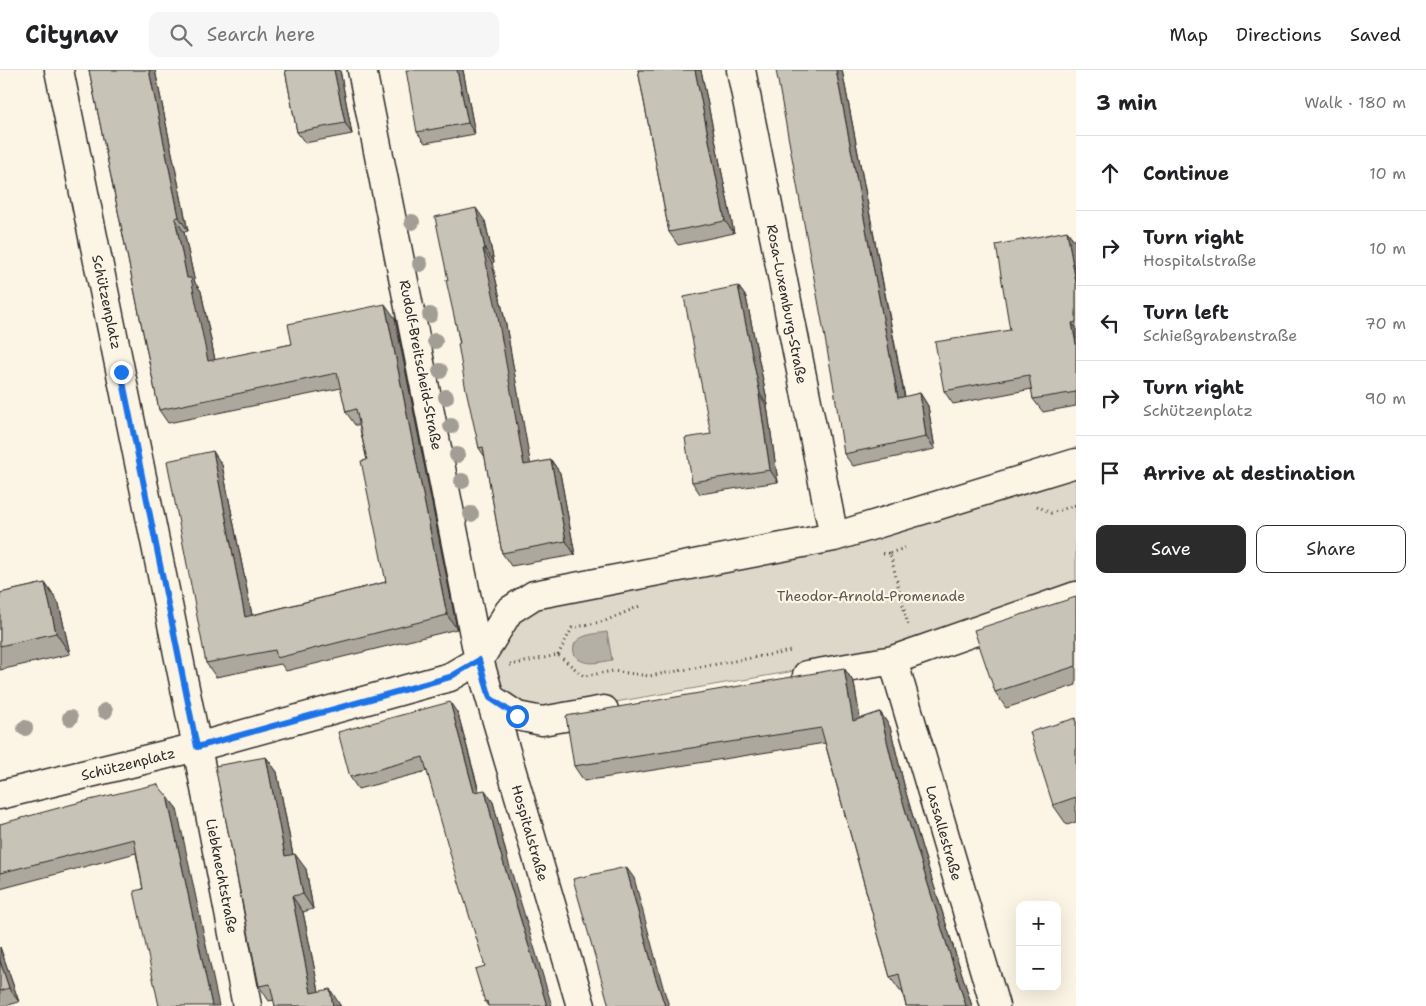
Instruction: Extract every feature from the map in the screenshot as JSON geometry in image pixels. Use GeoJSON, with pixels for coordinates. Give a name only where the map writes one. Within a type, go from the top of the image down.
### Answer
{"type":"FeatureCollection","features":[{"type":"Feature","properties":{"kind":"street","name":"Schützenplatz"},"geometry":{"type":"LineString","coordinates":[[0,795],[197,747],[60,70]]}},
{"type":"Feature","properties":{"kind":"street","name":"Rudolf-Breitscheid-Straße"},"geometry":{"type":"LineString","coordinates":[[362,70],[479,660]]}},
{"type":"Feature","properties":{"kind":"street","name":"Rosa-Luxemburg-Straße"},"geometry":{"type":"LineString","coordinates":[[741,70],[834,537]]}},
{"type":"Feature","properties":{"kind":"street"},"geometry":{"type":"LineString","coordinates":[[197,747],[450,677],[479,660],[509,612],[534,595],[834,537],[1076,463]]}},
{"type":"Feature","properties":{"kind":"street"},"geometry":{"type":"LineString","coordinates":[[786,679],[893,660],[1076,596]]}},
{"type":"Feature","properties":{"kind":"street","name":"Hospitalstraße"},"geometry":{"type":"LineString","coordinates":[[479,660],[581,1006]]}},
{"type":"Feature","properties":{"kind":"street","name":"Lassallestraße"},"geometry":{"type":"LineString","coordinates":[[893,660],[994,1006]]}},
{"type":"Feature","properties":{"kind":"street"},"geometry":{"type":"LineString","coordinates":[[490,698],[517,716],[542,721],[630,706]]}},
{"type":"Feature","properties":{"kind":"street","name":"Liebknechtstraße"},"geometry":{"type":"LineString","coordinates":[[197,747],[247,1006]]}},
{"type":"Feature","properties":{"kind":"path"},"geometry":{"type":"LineString","coordinates":[[1036,505],[1051,513],[1076,505]]}},
{"type":"Feature","properties":{"kind":"path"},"geometry":{"type":"LineString","coordinates":[[880,555],[908,547]]}},
{"type":"Feature","properties":{"kind":"path"},"geometry":{"type":"LineString","coordinates":[[890,553],[910,630]]}},
{"type":"Feature","properties":{"kind":"path"},"geometry":{"type":"LineString","coordinates":[[558,656],[572,628],[604,621],[641,605]]}},
{"type":"Feature","properties":{"kind":"path"},"geometry":{"type":"LineString","coordinates":[[536,659],[558,656],[584,676],[613,671],[648,676],[794,650]]}},
{"type":"Feature","properties":{"kind":"green space","name":"Theodor-Arnold-Promenade"},"geometry":{"type":"Polygon","coordinates":[[[1076,471],[1076,588],[887,655],[546,714],[496,695],[486,661],[513,616],[537,602],[1076,471]]]}},
{"type":"Feature","properties":{"kind":"shaded area"},"geometry":{"type":"Polygon","coordinates":[[[607,632],[612,660],[588,663],[575,656],[574,649],[578,640],[589,635],[607,632]]]}},
{"type":"Feature","properties":{"kind":"building"},"geometry":{"type":"Polygon","coordinates":[[[89,70],[149,70],[179,217],[175,218],[187,278],[191,278],[208,361],[292,344],[288,324],[385,304],[447,615],[277,658],[275,650],[206,663],[167,461],[213,451],[245,617],[386,582],[361,461],[367,460],[356,409],[346,412],[337,373],[159,410],[89,70]]]}},
{"type":"Feature","properties":{"kind":"building"},"geometry":{"type":"Polygon","coordinates":[[[285,70],[334,70],[345,123],[297,132],[285,70]]]}},
{"type":"Feature","properties":{"kind":"building"},"geometry":{"type":"Polygon","coordinates":[[[406,70],[457,70],[468,123],[417,132],[406,70]]]}},
{"type":"Feature","properties":{"kind":"building"},"geometry":{"type":"Polygon","coordinates":[[[638,70],[695,70],[725,221],[669,232],[638,70]]]}},
{"type":"Feature","properties":{"kind":"building"},"geometry":{"type":"Polygon","coordinates":[[[776,70],[836,70],[898,398],[920,393],[926,437],[844,454],[833,382],[776,70]]]}},
{"type":"Feature","properties":{"kind":"building"},"geometry":{"type":"Polygon","coordinates":[[[476,208],[497,312],[524,465],[551,460],[566,541],[502,553],[483,447],[479,448],[465,385],[458,344],[460,343],[435,217],[476,208]]]}},
{"type":"Feature","properties":{"kind":"building"},"geometry":{"type":"Polygon","coordinates":[[[1067,231],[1076,283],[1076,322],[1072,323],[1076,344],[1076,392],[1033,399],[1029,375],[944,391],[935,342],[1010,330],[996,245],[1067,231]]]}},
{"type":"Feature","properties":{"kind":"building"},"geometry":{"type":"Polygon","coordinates":[[[738,286],[760,394],[770,470],[692,482],[685,438],[711,434],[684,297],[738,286]]]}},
{"type":"Feature","properties":{"kind":"building"},"geometry":{"type":"Polygon","coordinates":[[[45,583],[56,633],[0,646],[0,593],[45,583]]]}},
{"type":"Feature","properties":{"kind":"building"},"geometry":{"type":"Polygon","coordinates":[[[1076,597],[1076,666],[995,692],[974,630],[1076,597]]]}},
{"type":"Feature","properties":{"kind":"building"},"geometry":{"type":"Polygon","coordinates":[[[844,668],[853,721],[880,712],[912,833],[966,1006],[906,1006],[899,974],[890,977],[821,728],[574,766],[566,716],[844,668]]]}},
{"type":"Feature","properties":{"kind":"building"},"geometry":{"type":"Polygon","coordinates":[[[450,702],[474,792],[485,790],[498,845],[547,1006],[488,1006],[487,1001],[485,1002],[475,969],[485,966],[423,757],[350,777],[338,732],[450,702]]]}},
{"type":"Feature","properties":{"kind":"building"},"geometry":{"type":"Polygon","coordinates":[[[1076,718],[1076,797],[1053,805],[1030,732],[1076,718]]]}},
{"type":"Feature","properties":{"kind":"building"},"geometry":{"type":"Polygon","coordinates":[[[266,757],[285,856],[295,854],[303,894],[292,896],[311,993],[330,989],[333,1006],[275,1006],[270,984],[259,986],[215,766],[266,757]]]}},
{"type":"Feature","properties":{"kind":"building"},"geometry":{"type":"Polygon","coordinates":[[[157,784],[167,796],[212,1006],[159,1006],[134,891],[143,889],[134,839],[0,873],[0,824],[157,784]]]}},
{"type":"Feature","properties":{"kind":"building"},"geometry":{"type":"Polygon","coordinates":[[[626,867],[655,976],[665,1006],[609,1006],[573,879],[626,867]]]}},
{"type":"Feature","properties":{"kind":"building"},"geometry":{"type":"Polygon","coordinates":[[[0,961],[9,988],[0,991],[0,961]]]}},
{"type":"Feature","properties":{"kind":"route"},"geometry":{"type":"LineString","coordinates":[[121,372],[197,747],[450,677],[479,660],[490,698],[517,716]]}}]}
